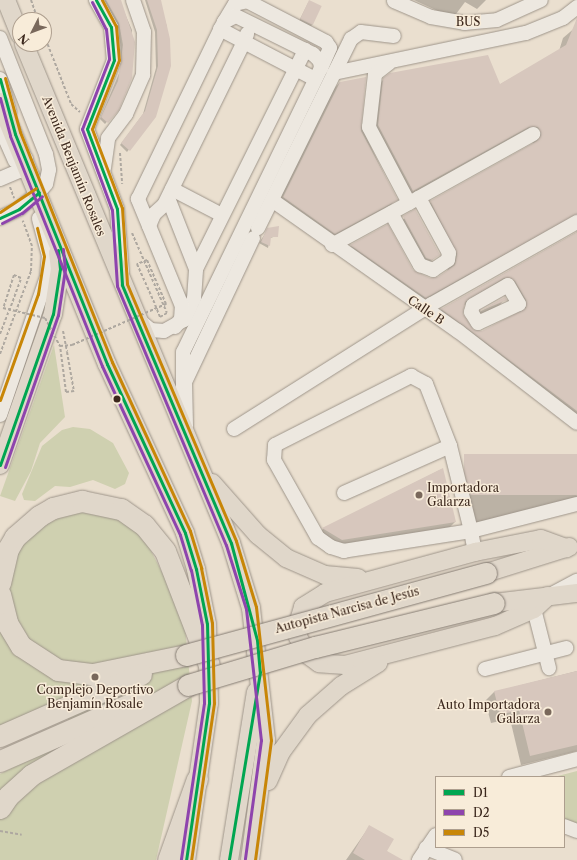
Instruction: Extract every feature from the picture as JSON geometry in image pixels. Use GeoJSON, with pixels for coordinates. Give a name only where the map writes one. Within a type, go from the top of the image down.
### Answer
{"type":"FeatureCollection","features":[{"type":"Feature","properties":{"kind":"highway"},"geometry":{"type":"LineString","coordinates":[[0,583],[8,550],[15,537],[39,516],[53,508],[82,501],[121,509],[144,525],[165,551],[209,664]]}},
{"type":"Feature","properties":{"kind":"highway","name":"Autopista Narcisa de Jesús"},"geometry":{"type":"LineString","coordinates":[[6,733],[186,656],[486,574]]}},
{"type":"Feature","properties":{"kind":"highway"},"geometry":{"type":"LineString","coordinates":[[0,594],[7,623],[21,646],[45,664],[75,674],[93,674],[186,656]]}},
{"type":"Feature","properties":{"kind":"highway"},"geometry":{"type":"LineString","coordinates":[[0,761],[133,702],[308,649],[494,603]]}},
{"type":"Feature","properties":{"kind":"highway"},"geometry":{"type":"LineString","coordinates":[[0,808],[19,784],[47,765],[188,685]]}},
{"type":"Feature","properties":{"kind":"highway"},"geometry":{"type":"LineString","coordinates":[[168,860],[197,779]]}},
{"type":"Feature","properties":{"kind":"main road"},"geometry":{"type":"LineString","coordinates":[[5,0],[12,16]]}},
{"type":"Feature","properties":{"kind":"main road","name":"Avenida Benjamín Rosales"},"geometry":{"type":"LineString","coordinates":[[27,52],[122,285],[202,472],[243,577],[251,608],[260,672]]}},
{"type":"Feature","properties":{"kind":"main road"},"geometry":{"type":"LineString","coordinates":[[0,102],[8,130],[22,165],[57,239],[107,364],[185,533],[207,624],[209,664],[209,703],[186,860]]}},
{"type":"Feature","properties":{"kind":"main road"},"geometry":{"type":"LineString","coordinates":[[0,465],[53,314],[60,269],[57,239]]}},
{"type":"Feature","properties":{"kind":"main road"},"geometry":{"type":"LineString","coordinates":[[202,472],[258,535],[286,558],[325,575],[373,578]]}},
{"type":"Feature","properties":{"kind":"main road"},"geometry":{"type":"LineString","coordinates":[[548,596],[534,609],[495,626],[401,652],[332,666],[308,655],[298,637],[299,616],[311,600],[373,578],[475,552],[541,539],[573,548]]}},
{"type":"Feature","properties":{"kind":"main road","name":"Autopista Narcisa de Jesús"},"geometry":{"type":"LineString","coordinates":[[486,574],[573,548]]}},
{"type":"Feature","properties":{"kind":"main road"},"geometry":{"type":"LineString","coordinates":[[494,603],[577,594]]}},
{"type":"Feature","properties":{"kind":"main road"},"geometry":{"type":"LineString","coordinates":[[257,816],[271,773],[294,732],[341,686],[401,652]]}},
{"type":"Feature","properties":{"kind":"main road"},"geometry":{"type":"LineString","coordinates":[[229,860],[260,672]]}},
{"type":"Feature","properties":{"kind":"main road"},"geometry":{"type":"LineString","coordinates":[[250,860],[266,740],[260,672]]}},
{"type":"Feature","properties":{"kind":"street"},"geometry":{"type":"LineString","coordinates":[[0,10],[5,0]]}},
{"type":"Feature","properties":{"kind":"street"},"geometry":{"type":"LineString","coordinates":[[96,0],[111,27],[114,43],[112,73],[87,129],[117,209],[122,285]]}},
{"type":"Feature","properties":{"kind":"street"},"geometry":{"type":"LineString","coordinates":[[104,177],[106,142],[126,114],[143,75],[144,32],[132,0]]}},
{"type":"Feature","properties":{"kind":"street","name":"BUS"},"geometry":{"type":"LineString","coordinates":[[394,1],[431,17],[464,23],[497,20],[541,0]]}},
{"type":"Feature","properties":{"kind":"street"},"geometry":{"type":"LineString","coordinates":[[175,327],[181,319],[182,306],[149,226],[140,195],[222,25],[235,4],[247,2],[326,42],[330,48],[183,352],[183,394],[191,446]]}},
{"type":"Feature","properties":{"kind":"street"},"geometry":{"type":"LineString","coordinates":[[334,73],[389,63],[526,33],[563,18],[577,7]]}},
{"type":"Feature","properties":{"kind":"street"},"geometry":{"type":"LineString","coordinates":[[222,25],[236,16],[305,50],[318,58],[318,74]]}},
{"type":"Feature","properties":{"kind":"street"},"geometry":{"type":"LineString","coordinates":[[149,226],[170,193],[252,23]]}},
{"type":"Feature","properties":{"kind":"street"},"geometry":{"type":"LineString","coordinates":[[222,25],[244,42],[296,69],[318,74]]}},
{"type":"Feature","properties":{"kind":"street"},"geometry":{"type":"LineString","coordinates":[[183,394],[189,371],[334,73],[356,33],[394,36]]}},
{"type":"Feature","properties":{"kind":"street"},"geometry":{"type":"LineString","coordinates":[[0,38],[46,154],[48,180],[35,195],[19,209],[0,218]]}},
{"type":"Feature","properties":{"kind":"street"},"geometry":{"type":"LineString","coordinates":[[135,315],[151,330],[164,331],[175,327],[190,310],[196,269],[305,50]]}},
{"type":"Feature","properties":{"kind":"street"},"geometry":{"type":"LineString","coordinates":[[389,63],[375,74],[369,127],[449,253],[448,260],[433,270],[420,265],[391,213]]}},
{"type":"Feature","properties":{"kind":"street"},"geometry":{"type":"LineString","coordinates":[[0,79],[8,130]]}},
{"type":"Feature","properties":{"kind":"street"},"geometry":{"type":"LineString","coordinates":[[332,245],[532,134]]}},
{"type":"Feature","properties":{"kind":"street"},"geometry":{"type":"LineString","coordinates":[[3,179],[22,165]]}},
{"type":"Feature","properties":{"kind":"street"},"geometry":{"type":"LineString","coordinates":[[170,193],[222,215]]}},
{"type":"Feature","properties":{"kind":"street"},"geometry":{"type":"LineString","coordinates":[[170,193],[196,269]]}},
{"type":"Feature","properties":{"kind":"street"},"geometry":{"type":"LineString","coordinates":[[0,414],[47,277],[49,256],[35,195]]}},
{"type":"Feature","properties":{"kind":"street","name":"Calle B"},"geometry":{"type":"LineString","coordinates":[[272,200],[332,245],[458,331],[577,423]]}},
{"type":"Feature","properties":{"kind":"street"},"geometry":{"type":"LineString","coordinates":[[234,429],[424,309],[577,222]]}},
{"type":"Feature","properties":{"kind":"street"},"geometry":{"type":"LineString","coordinates":[[458,331],[474,319]]}},
{"type":"Feature","properties":{"kind":"street"},"geometry":{"type":"LineString","coordinates":[[475,552],[471,531],[450,446],[426,384],[410,376],[275,445],[272,452],[318,538],[331,547],[344,550],[471,531],[577,504]]}},
{"type":"Feature","properties":{"kind":"street"},"geometry":{"type":"LineString","coordinates":[[344,493],[450,446]]}},
{"type":"Feature","properties":{"kind":"street"},"geometry":{"type":"LineString","coordinates":[[548,596],[577,581]]}},
{"type":"Feature","properties":{"kind":"street"},"geometry":{"type":"LineString","coordinates":[[534,609],[549,668]]}},
{"type":"Feature","properties":{"kind":"street"},"geometry":{"type":"LineString","coordinates":[[485,669],[566,648]]}},
{"type":"Feature","properties":{"kind":"street"},"geometry":{"type":"LineString","coordinates":[[513,776],[577,759]]}},
{"type":"Feature","properties":{"kind":"street"},"geometry":{"type":"LineString","coordinates":[[565,826],[577,831]]}},
{"type":"Feature","properties":{"kind":"street"},"geometry":{"type":"LineString","coordinates":[[435,836],[422,854],[455,860]]}},
{"type":"Feature","properties":{"kind":"path"},"geometry":{"type":"LineString","coordinates":[[30,0],[35,12]]}},
{"type":"Feature","properties":{"kind":"path"},"geometry":{"type":"LineString","coordinates":[[0,354],[31,271],[32,246],[19,209],[3,179]]}},
{"type":"Feature","properties":{"kind":"path"},"geometry":{"type":"LineString","coordinates":[[60,346],[72,345],[166,304],[146,260],[137,264],[154,302],[160,316],[167,313],[130,228]]}},
{"type":"Feature","properties":{"kind":"path"},"geometry":{"type":"LineString","coordinates":[[0,334],[11,306],[22,278],[14,275],[3,308],[45,318],[60,346],[66,392],[74,391],[67,352]]}},
{"type":"Feature","properties":{"kind":"path"},"geometry":{"type":"LineString","coordinates":[[0,341],[5,343]]}},
{"type":"Feature","properties":{"kind":"path"},"geometry":{"type":"LineString","coordinates":[[0,831],[22,835]]}},
{"type":"Feature","properties":{"kind":"green space"},"geometry":{"type":"Polygon","coordinates":[[[54,345],[65,417],[40,443],[31,471],[15,501],[0,496],[54,345]]]}},
{"type":"Feature","properties":{"kind":"green space"},"geometry":{"type":"Polygon","coordinates":[[[73,427],[90,429],[113,443],[129,473],[125,484],[115,489],[93,480],[70,487],[55,486],[35,501],[24,500],[22,494],[42,446],[62,430],[73,427]]]}},
{"type":"Feature","properties":{"kind":"green space","name":"Complejo Deportivo Benjamín Rosale"},"geometry":{"type":"Polygon","coordinates":[[[75,511],[117,519],[135,531],[149,547],[180,607],[185,627],[192,701],[156,860],[0,860],[0,774],[74,736],[61,699],[0,728],[0,629],[9,646],[20,631],[7,579],[21,544],[50,519],[75,511]]]}},
{"type":"Feature","properties":{"kind":"green space"},"geometry":{"type":"Polygon","coordinates":[[[577,771],[577,824],[565,819],[565,776],[558,776],[577,771]]]}},
{"type":"Feature","properties":{"kind":"building"},"geometry":{"type":"Polygon","coordinates":[[[106,0],[121,0],[135,42],[132,78],[119,110],[108,123],[101,117],[118,81],[123,45],[119,23],[106,0]]]}},
{"type":"Feature","properties":{"kind":"building"},"geometry":{"type":"Polygon","coordinates":[[[147,0],[161,0],[170,39],[171,66],[156,117],[130,151],[121,143],[145,111],[158,66],[157,30],[147,0]]]}},
{"type":"Feature","properties":{"kind":"building"},"geometry":{"type":"Polygon","coordinates":[[[309,0],[322,6],[313,25],[300,19],[309,0]]]}},
{"type":"Feature","properties":{"kind":"building"},"geometry":{"type":"Polygon","coordinates":[[[577,18],[577,214],[426,298],[350,245],[388,224],[413,270],[430,278],[438,277],[455,265],[457,254],[430,201],[537,141],[541,135],[538,127],[529,127],[413,191],[378,125],[383,78],[390,73],[488,55],[500,84],[566,45],[577,18]]]}},
{"type":"Feature","properties":{"kind":"building"},"geometry":{"type":"Polygon","coordinates":[[[366,77],[361,131],[398,200],[335,234],[283,197],[340,82],[366,77]]]}},
{"type":"Feature","properties":{"kind":"building"},"geometry":{"type":"Polygon","coordinates":[[[415,209],[440,255],[432,260],[426,258],[403,216],[415,209]]]}},
{"type":"Feature","properties":{"kind":"building"},"geometry":{"type":"Polygon","coordinates":[[[279,226],[278,237],[271,237],[270,246],[261,242],[267,228],[279,226]]]}},
{"type":"Feature","properties":{"kind":"building"},"geometry":{"type":"Polygon","coordinates":[[[577,232],[577,411],[441,309],[577,232]],[[504,278],[465,302],[463,314],[474,330],[482,331],[526,308],[526,300],[515,281],[504,278]]]}},
{"type":"Feature","properties":{"kind":"building"},"geometry":{"type":"Polygon","coordinates":[[[505,297],[507,300],[480,311],[505,297]]]}},
{"type":"Feature","properties":{"kind":"building"},"geometry":{"type":"Polygon","coordinates":[[[464,454],[577,454],[577,495],[464,495],[464,454]]]}},
{"type":"Feature","properties":{"kind":"building","name":"Importadora Galarza"},"geometry":{"type":"Polygon","coordinates":[[[443,468],[456,522],[342,540],[322,528],[443,468]]]}},
{"type":"Feature","properties":{"kind":"building","name":"Auto Importadora Galarza"},"geometry":{"type":"Polygon","coordinates":[[[577,671],[577,745],[530,756],[519,710],[500,715],[494,691],[577,671]]]}},
{"type":"Feature","properties":{"kind":"building"},"geometry":{"type":"Polygon","coordinates":[[[369,825],[394,839],[387,851],[403,860],[365,860],[353,853],[369,825]]]}},
{"type":"Feature","properties":{"kind":"transit line","name":"D1"},"geometry":{"type":"LineString","coordinates":[[96,0],[111,27],[114,60],[87,129],[117,209],[122,285],[231,543],[257,640],[260,672],[229,860]]}},
{"type":"Feature","properties":{"kind":"transit line","name":"D5"},"geometry":{"type":"LineString","coordinates":[[102,0],[116,26],[119,60],[92,129],[122,208],[127,284],[236,541],[256,607],[271,740],[255,860]]}},
{"type":"Feature","properties":{"kind":"transit line","name":"D2"},"geometry":{"type":"LineString","coordinates":[[92,2],[106,29],[109,59],[82,129],[112,210],[117,286],[226,545],[246,609],[261,740],[245,859]]}},
{"type":"Feature","properties":{"kind":"transit line","name":"D5"},"geometry":{"type":"LineString","coordinates":[[5,78],[20,132],[112,362],[190,531],[201,568],[212,623],[214,703],[191,860]]}},
{"type":"Feature","properties":{"kind":"transit line","name":"D1"},"geometry":{"type":"LineString","coordinates":[[0,79],[15,134],[107,364],[185,533],[196,569],[207,624],[209,703],[186,860]]}},
{"type":"Feature","properties":{"kind":"transit line","name":"D2"},"geometry":{"type":"LineString","coordinates":[[0,98],[10,136],[102,366],[180,535],[191,570],[202,625],[204,703],[181,859]]}},
{"type":"Feature","properties":{"kind":"transit line","name":"D5"},"geometry":{"type":"LineString","coordinates":[[0,212],[36,188]]}},
{"type":"Feature","properties":{"kind":"transit line","name":"D1"},"geometry":{"type":"LineString","coordinates":[[0,218],[19,209],[39,192]]}},
{"type":"Feature","properties":{"kind":"transit line","name":"D2"},"geometry":{"type":"LineString","coordinates":[[2,223],[22,213],[42,196]]}},
{"type":"Feature","properties":{"kind":"transit line","name":"D5"},"geometry":{"type":"LineString","coordinates":[[0,400],[38,294],[44,256],[37,228]]}},
{"type":"Feature","properties":{"kind":"transit line","name":"D2"},"geometry":{"type":"LineString","coordinates":[[5,467],[58,315],[65,269],[63,249]]}},
{"type":"Feature","properties":{"kind":"transit line","name":"D1"},"geometry":{"type":"LineString","coordinates":[[0,465],[53,314],[60,269],[58,250]]}},
{"type":"Feature","properties":{"kind":"place","name":"Importadora Galarza"},"geometry":{"type":"Point","coordinates":[419,495]}},
{"type":"Feature","properties":{"kind":"place","name":"Complejo Deportivo Benjamín Rosale"},"geometry":{"type":"Point","coordinates":[95,677]}},
{"type":"Feature","properties":{"kind":"place","name":"Auto Importadora Galarza"},"geometry":{"type":"Point","coordinates":[548,712]}}]}
